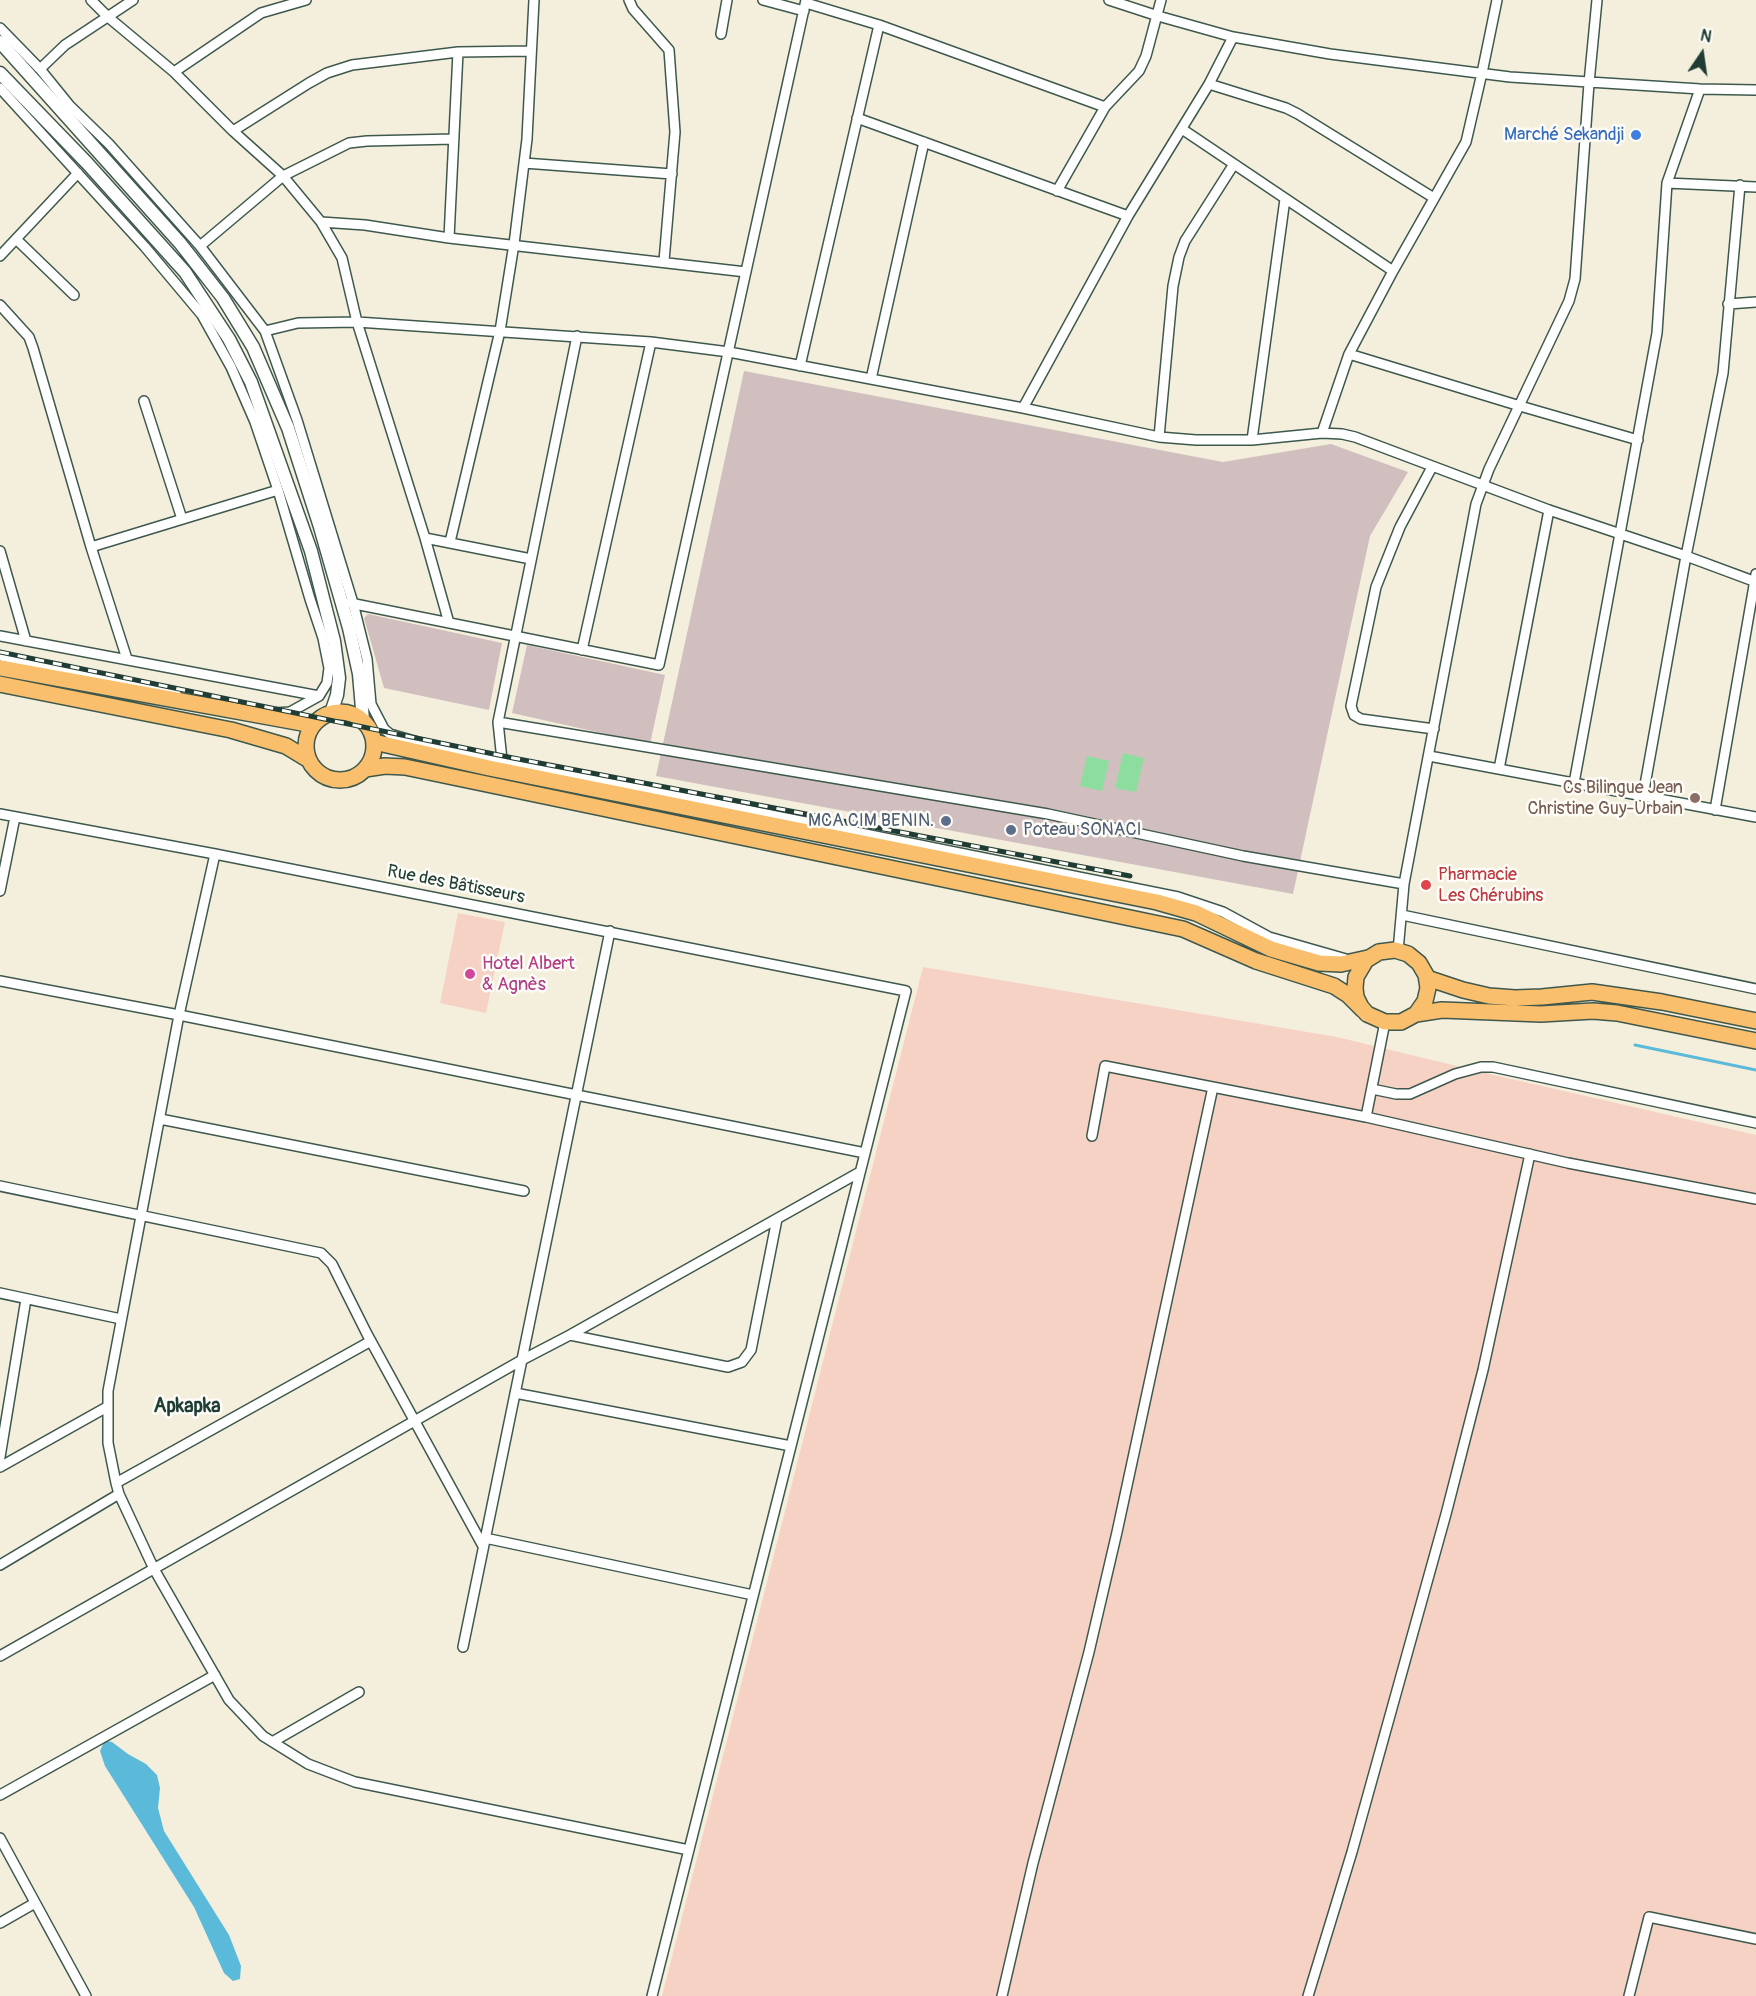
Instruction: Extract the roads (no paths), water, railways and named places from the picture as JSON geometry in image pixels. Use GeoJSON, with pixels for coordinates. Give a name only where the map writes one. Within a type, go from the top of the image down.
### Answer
{"type":"FeatureCollection","features":[{"type":"Feature","properties":{"kind":"highway"},"geometry":{"type":"LineString","coordinates":[[0,668],[313,725]]}},
{"type":"Feature","properties":{"kind":"highway"},"geometry":{"type":"LineString","coordinates":[[0,684],[240,732],[286,746],[309,759]]}},
{"type":"Feature","properties":{"kind":"highway"},"geometry":{"type":"LineString","coordinates":[[365,769],[372,757],[374,742],[370,728],[363,720],[345,712],[331,713],[319,718],[306,738],[306,745],[309,759],[317,771],[330,778],[338,780],[352,777],[365,769],[385,766],[405,767],[1183,929],[1256,961],[1334,986],[1348,995],[1372,1018],[1385,1022],[1401,1022],[1416,1014],[1442,1010],[1531,1014],[1593,1011],[1617,1013],[1756,1041]]}},
{"type":"Feature","properties":{"kind":"highway"},"geometry":{"type":"LineString","coordinates":[[374,742],[512,773],[1157,902],[1196,912],[1248,939],[1291,956],[1319,963],[1341,964],[1361,960],[1386,950],[1398,951],[1417,960],[1427,978],[1426,998],[1416,1014]]}},
{"type":"Feature","properties":{"kind":"highway"},"geometry":{"type":"LineString","coordinates":[[1361,960],[1354,985],[1357,999],[1363,1010]]}},
{"type":"Feature","properties":{"kind":"highway"},"geometry":{"type":"LineString","coordinates":[[1427,978],[1489,996],[1542,997],[1592,992],[1662,1002],[1756,1022]]}},
{"type":"Feature","properties":{"kind":"street"},"geometry":{"type":"LineString","coordinates":[[92,0],[108,17],[174,72],[233,131],[283,176],[321,222],[342,258],[357,322],[425,538],[449,623]]}},
{"type":"Feature","properties":{"kind":"street"},"geometry":{"type":"LineString","coordinates":[[40,69],[65,45],[133,0]]}},
{"type":"Feature","properties":{"kind":"street"},"geometry":{"type":"LineString","coordinates":[[174,72],[261,13],[306,0]]}},
{"type":"Feature","properties":{"kind":"street"},"geometry":{"type":"LineString","coordinates":[[450,542],[500,331],[514,244],[524,163],[534,0]]}},
{"type":"Feature","properties":{"kind":"street"},"geometry":{"type":"LineString","coordinates":[[629,0],[633,9],[669,50],[675,132],[664,261]]}},
{"type":"Feature","properties":{"kind":"street"},"geometry":{"type":"LineString","coordinates":[[721,34],[727,0]]}},
{"type":"Feature","properties":{"kind":"street"},"geometry":{"type":"LineString","coordinates":[[764,0],[805,5],[879,25],[1106,107]]}},
{"type":"Feature","properties":{"kind":"street"},"geometry":{"type":"LineString","coordinates":[[1109,0],[1233,37],[1330,54],[1510,77],[1700,89],[1756,90]]}},
{"type":"Feature","properties":{"kind":"street"},"geometry":{"type":"LineString","coordinates":[[1057,191],[1106,107],[1138,71],[1146,56],[1161,0]]}},
{"type":"Feature","properties":{"kind":"street"},"geometry":{"type":"LineString","coordinates":[[1322,433],[1349,354],[1392,271],[1466,142],[1497,0]]}},
{"type":"Feature","properties":{"kind":"street"},"geometry":{"type":"LineString","coordinates":[[1398,951],[1404,884],[1472,520],[1482,486],[1569,301],[1575,279],[1596,0]]}},
{"type":"Feature","properties":{"kind":"street"},"geometry":{"type":"LineString","coordinates":[[347,603],[659,665],[805,5]]}},
{"type":"Feature","properties":{"kind":"street"},"geometry":{"type":"LineString","coordinates":[[800,366],[879,25]]}},
{"type":"Feature","properties":{"kind":"street"},"geometry":{"type":"LineString","coordinates":[[0,28],[40,69],[70,106],[109,144],[200,246],[265,331],[297,420],[347,603],[359,674],[363,720]]}},
{"type":"Feature","properties":{"kind":"street"},"geometry":{"type":"LineString","coordinates":[[1023,408],[1128,216],[1209,84],[1233,37]]}},
{"type":"Feature","properties":{"kind":"street"},"geometry":{"type":"LineString","coordinates":[[0,42],[180,243],[223,298],[247,337],[288,428],[367,659],[371,704],[384,729],[392,736],[1178,897],[1223,912],[1269,937],[1361,960]]}},
{"type":"Feature","properties":{"kind":"street"},"geometry":{"type":"LineString","coordinates":[[233,131],[327,73],[352,64],[458,52],[531,51]]}},
{"type":"Feature","properties":{"kind":"street"},"geometry":{"type":"LineString","coordinates":[[449,238],[458,52]]}},
{"type":"Feature","properties":{"kind":"street"},"geometry":{"type":"LineString","coordinates":[[0,73],[87,163],[185,272],[229,339],[251,382],[311,551],[334,641],[339,678],[337,696],[331,713]]}},
{"type":"Feature","properties":{"kind":"street"},"geometry":{"type":"LineString","coordinates":[[1209,84],[1286,108],[1298,114],[1434,198]]}},
{"type":"Feature","properties":{"kind":"street"},"geometry":{"type":"LineString","coordinates":[[0,88],[145,247],[202,315],[236,378],[255,422],[323,638],[329,668],[327,683],[319,696],[290,712],[280,714],[0,656]]}},
{"type":"Feature","properties":{"kind":"street"},"geometry":{"type":"LineString","coordinates":[[1574,783],[1657,333],[1668,183],[1700,89]]}},
{"type":"Feature","properties":{"kind":"street"},"geometry":{"type":"LineString","coordinates":[[857,118],[1128,216]]}},
{"type":"Feature","properties":{"kind":"street"},"geometry":{"type":"LineString","coordinates":[[1182,129],[1392,271]]}},
{"type":"Feature","properties":{"kind":"street"},"geometry":{"type":"LineString","coordinates":[[200,246],[283,176],[349,143],[454,140]]}},
{"type":"Feature","properties":{"kind":"street"},"geometry":{"type":"LineString","coordinates":[[871,380],[924,142]]}},
{"type":"Feature","properties":{"kind":"street"},"geometry":{"type":"LineString","coordinates":[[524,163],[672,174]]}},
{"type":"Feature","properties":{"kind":"street"},"geometry":{"type":"LineString","coordinates":[[1160,437],[1173,286],[1179,257],[1185,241],[1234,164]]}},
{"type":"Feature","properties":{"kind":"street"},"geometry":{"type":"LineString","coordinates":[[0,256],[78,173]]}},
{"type":"Feature","properties":{"kind":"street"},"geometry":{"type":"LineString","coordinates":[[1668,183],[1756,186]]}},
{"type":"Feature","properties":{"kind":"street"},"geometry":{"type":"LineString","coordinates":[[1643,796],[1686,556],[1724,374],[1728,304],[1740,185]]}},
{"type":"Feature","properties":{"kind":"street"},"geometry":{"type":"LineString","coordinates":[[1252,440],[1285,199]]}},
{"type":"Feature","properties":{"kind":"street"},"geometry":{"type":"LineString","coordinates":[[321,222],[365,225],[449,238],[746,272]]}},
{"type":"Feature","properties":{"kind":"street"},"geometry":{"type":"LineString","coordinates":[[16,239],[74,295]]}},
{"type":"Feature","properties":{"kind":"street"},"geometry":{"type":"LineString","coordinates":[[1728,304],[1756,302]]}},
{"type":"Feature","properties":{"kind":"street"},"geometry":{"type":"LineString","coordinates":[[0,305],[29,337],[33,348],[127,659]]}},
{"type":"Feature","properties":{"kind":"street"},"geometry":{"type":"LineString","coordinates":[[265,331],[298,323],[357,322],[651,342],[729,352],[1023,408],[1160,437],[1196,440],[1252,440],[1322,433],[1355,437],[1549,510],[1756,579],[1715,810]]}},
{"type":"Feature","properties":{"kind":"street"},"geometry":{"type":"LineString","coordinates":[[502,760],[498,722],[577,336]]}},
{"type":"Feature","properties":{"kind":"street"},"geometry":{"type":"LineString","coordinates":[[582,650],[651,342]]}},
{"type":"Feature","properties":{"kind":"street"},"geometry":{"type":"LineString","coordinates":[[1349,354],[1638,440]]}},
{"type":"Feature","properties":{"kind":"street"},"geometry":{"type":"LineString","coordinates":[[144,401],[182,519]]}},
{"type":"Feature","properties":{"kind":"street"},"geometry":{"type":"LineString","coordinates":[[1432,467],[1400,527],[1376,587],[1351,706],[1354,715],[1361,719],[1434,729]]}},
{"type":"Feature","properties":{"kind":"street"},"geometry":{"type":"LineString","coordinates":[[92,547],[278,490]]}},
{"type":"Feature","properties":{"kind":"street"},"geometry":{"type":"LineString","coordinates":[[1499,769],[1549,510]]}},
{"type":"Feature","properties":{"kind":"street"},"geometry":{"type":"LineString","coordinates":[[425,538],[531,559]]}},
{"type":"Feature","properties":{"kind":"street"},"geometry":{"type":"LineString","coordinates":[[0,551],[26,641]]}},
{"type":"Feature","properties":{"kind":"street"},"geometry":{"type":"LineString","coordinates":[[0,636],[319,696]]}},
{"type":"Feature","properties":{"kind":"street"},"geometry":{"type":"LineString","coordinates":[[498,722],[1048,814],[1243,856],[1404,884]]}},
{"type":"Feature","properties":{"kind":"street"},"geometry":{"type":"LineString","coordinates":[[1429,756],[1756,818]]}},
{"type":"Feature","properties":{"kind":"street","name":"Rue des Bâtisseurs"},"geometry":{"type":"LineString","coordinates":[[0,814],[215,854],[906,991],[865,1153]]}},
{"type":"Feature","properties":{"kind":"street"},"geometry":{"type":"LineString","coordinates":[[0,891],[15,817]]}},
{"type":"Feature","properties":{"kind":"street"},"geometry":{"type":"LineString","coordinates":[[215,854],[179,1015],[111,1372],[107,1407],[108,1443],[119,1494],[154,1569],[229,1700],[263,1736],[308,1764],[355,1782],[689,1850]]}},
{"type":"Feature","properties":{"kind":"street"},"geometry":{"type":"LineString","coordinates":[[1402,915],[1756,989]]}},
{"type":"Feature","properties":{"kind":"street"},"geometry":{"type":"LineString","coordinates":[[463,1647],[610,932]]}},
{"type":"Feature","properties":{"kind":"street"},"geometry":{"type":"LineString","coordinates":[[0,981],[865,1153],[652,1996]]}},
{"type":"Feature","properties":{"kind":"street"},"geometry":{"type":"LineString","coordinates":[[1366,1117],[1385,1022]]}},
{"type":"Feature","properties":{"kind":"street"},"geometry":{"type":"LineString","coordinates":[[1092,1136],[1106,1066],[1366,1117],[1530,1154],[1756,1199]]}},
{"type":"Feature","properties":{"kind":"street"},"geometry":{"type":"LineString","coordinates":[[1372,1089],[1396,1094],[1410,1094],[1455,1074],[1481,1067],[1493,1067],[1756,1123]]}},
{"type":"Feature","properties":{"kind":"street"},"geometry":{"type":"LineString","coordinates":[[1002,1996],[1033,1863],[1089,1652],[1117,1532],[1213,1087]]}},
{"type":"Feature","properties":{"kind":"street"},"geometry":{"type":"LineString","coordinates":[[160,1119],[524,1191]]}},
{"type":"Feature","properties":{"kind":"street"},"geometry":{"type":"LineString","coordinates":[[1308,1996],[1352,1852],[1446,1514],[1483,1370],[1530,1154]]}},
{"type":"Feature","properties":{"kind":"street"},"geometry":{"type":"LineString","coordinates":[[0,1656],[522,1360],[860,1172]]}},
{"type":"Feature","properties":{"kind":"street"},"geometry":{"type":"LineString","coordinates":[[0,1186],[321,1253],[332,1264],[415,1422],[484,1542],[753,1595]]}},
{"type":"Feature","properties":{"kind":"street"},"geometry":{"type":"LineString","coordinates":[[570,1335],[728,1367],[742,1362],[751,1350],[777,1219]]}},
{"type":"Feature","properties":{"kind":"street"},"geometry":{"type":"LineString","coordinates":[[0,1293],[121,1319]]}},
{"type":"Feature","properties":{"kind":"street"},"geometry":{"type":"LineString","coordinates":[[0,1457],[26,1299]]}},
{"type":"Feature","properties":{"kind":"street"},"geometry":{"type":"LineString","coordinates":[[116,1483],[371,1341]]}},
{"type":"Feature","properties":{"kind":"street"},"geometry":{"type":"LineString","coordinates":[[515,1393],[791,1446]]}},
{"type":"Feature","properties":{"kind":"street"},"geometry":{"type":"LineString","coordinates":[[0,1467],[107,1407]]}},
{"type":"Feature","properties":{"kind":"street"},"geometry":{"type":"LineString","coordinates":[[0,1565],[119,1494]]}},
{"type":"Feature","properties":{"kind":"street"},"geometry":{"type":"LineString","coordinates":[[0,1795],[215,1675]]}},
{"type":"Feature","properties":{"kind":"street"},"geometry":{"type":"LineString","coordinates":[[274,1741],[359,1692]]}},
{"type":"Feature","properties":{"kind":"street"},"geometry":{"type":"LineString","coordinates":[[0,1838],[86,1996]]}},
{"type":"Feature","properties":{"kind":"street"},"geometry":{"type":"LineString","coordinates":[[0,1923],[35,1903]]}},
{"type":"Feature","properties":{"kind":"street"},"geometry":{"type":"LineString","coordinates":[[1629,1996],[1649,1917],[1756,1939]]}},
{"type":"Feature","properties":{"kind":"water"},"geometry":{"type":"Polygon","coordinates":[[[107,1741],[146,1764],[157,1775],[160,1788],[158,1808],[164,1831],[229,1935],[241,1966],[240,1979],[233,1981],[224,1973],[194,1907],[105,1766],[100,1751],[107,1741]]]}},
{"type":"Feature","properties":{"kind":"waterway"},"geometry":{"type":"LineString","coordinates":[[1635,1045],[1756,1070]]}},
{"type":"Feature","properties":{"kind":"railway"},"geometry":{"type":"LineString","coordinates":[[0,652],[513,758],[1130,876]]}},
{"type":"Feature","properties":{"kind":"place","name":"Marché Sekandji"},"geometry":{"type":"Point","coordinates":[1636,135]}},
{"type":"Feature","properties":{"kind":"place","name":"Cs Bilingue Jean Christine Guy-Urbain"},"geometry":{"type":"Point","coordinates":[1695,798]}},
{"type":"Feature","properties":{"kind":"place","name":"MCA CIM BENIN."},"geometry":{"type":"Point","coordinates":[946,821]}},
{"type":"Feature","properties":{"kind":"place","name":"Poteau SONACI"},"geometry":{"type":"Point","coordinates":[1011,830]}},
{"type":"Feature","properties":{"kind":"place","name":"Pharmacie Les Chérubins"},"geometry":{"type":"Point","coordinates":[1426,885]}},
{"type":"Feature","properties":{"kind":"place","name":"Hotel Albert & Agnès"},"geometry":{"type":"Point","coordinates":[470,974]}},
{"type":"Feature","properties":{"kind":"district","name":"Apkapka"},"geometry":{"type":"Point","coordinates":[187,1407]}}]}
